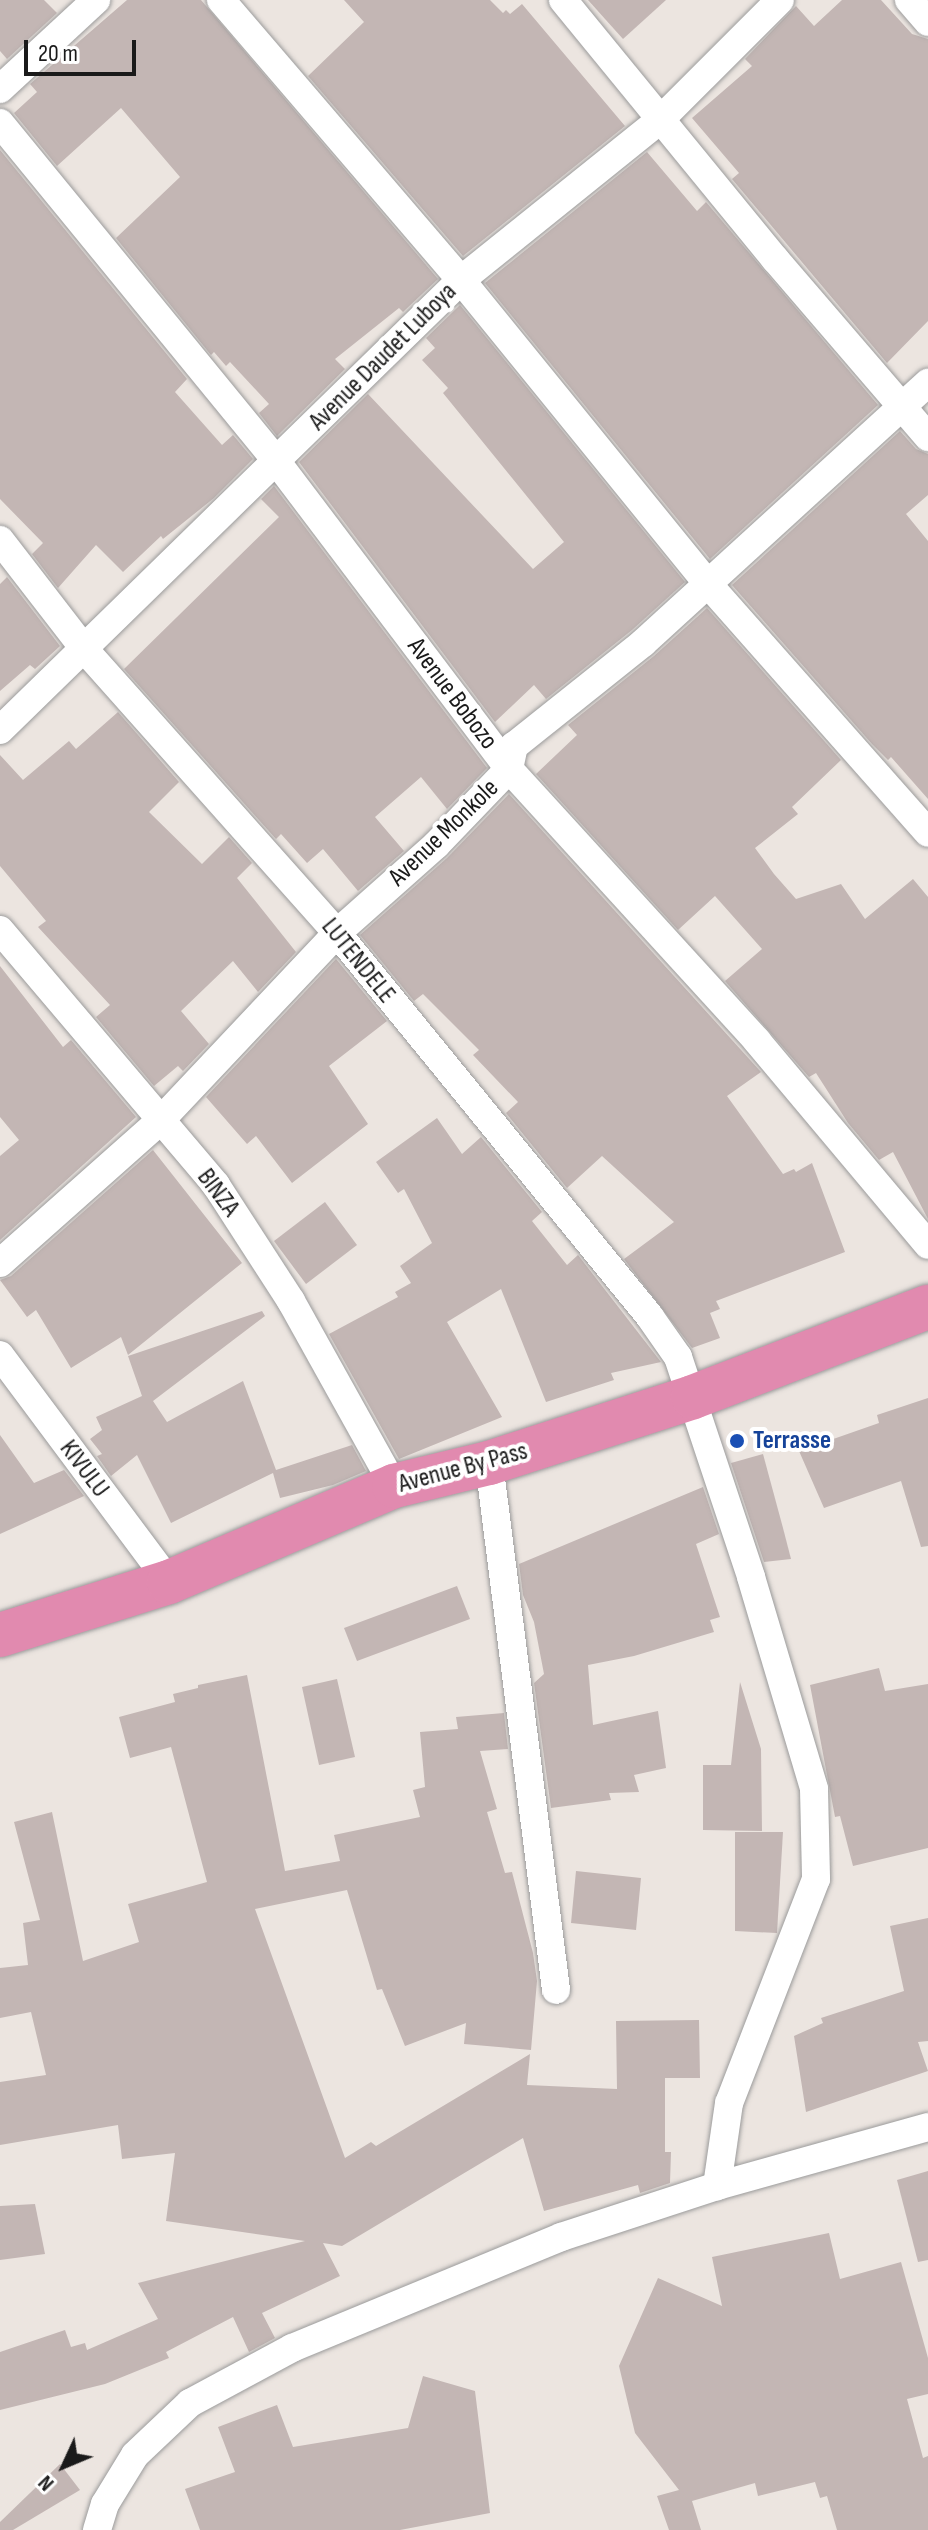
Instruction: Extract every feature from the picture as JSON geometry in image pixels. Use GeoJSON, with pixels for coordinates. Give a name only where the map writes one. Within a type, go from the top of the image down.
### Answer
{"type":"FeatureCollection","features":[{"type":"Feature","properties":{"kind":"highway","name":"Avenue By Pass"},"geometry":{"type":"LineString","coordinates":[[0,1635],[169,1582],[394,1486],[489,1463],[693,1397],[928,1307]]}},
{"type":"Feature","properties":{"kind":"street"},"geometry":{"type":"LineString","coordinates":[[0,89],[96,0]]}},
{"type":"Feature","properties":{"kind":"street"},"geometry":{"type":"LineString","coordinates":[[221,0],[461,280],[708,584],[928,833]]}},
{"type":"Feature","properties":{"kind":"street"},"geometry":{"type":"LineString","coordinates":[[563,0],[928,437]]}},
{"type":"Feature","properties":{"kind":"street","name":"Avenue Daudet Luboya"},"geometry":{"type":"LineString","coordinates":[[0,730],[461,280],[661,119],[780,0]]}},
{"type":"Feature","properties":{"kind":"street"},"geometry":{"type":"LineString","coordinates":[[909,0],[928,22]]}},
{"type":"Feature","properties":{"kind":"street","name":"Avenue Bobozo"},"geometry":{"type":"LineString","coordinates":[[0,123],[277,462],[509,769],[757,1041],[928,1245]]}},
{"type":"Feature","properties":{"kind":"street","name":"Avenue Monkole"},"geometry":{"type":"LineString","coordinates":[[0,1263],[159,1122],[337,933],[436,845],[509,769],[514,746],[643,643],[928,383]]}},
{"type":"Feature","properties":{"kind":"street","name":"LUTENDELE"},"geometry":{"type":"LineString","coordinates":[[0,540],[85,650],[337,933],[650,1317],[678,1357],[751,1577],[814,1789],[816,1879],[729,2103],[717,2186]]}},
{"type":"Feature","properties":{"kind":"street","name":"BINZA"},"geometry":{"type":"LineString","coordinates":[[0,930],[159,1122],[216,1185],[291,1301],[394,1486]]}},
{"type":"Feature","properties":{"kind":"street","name":"KIVULU"},"geometry":{"type":"LineString","coordinates":[[0,1355],[169,1582]]}},
{"type":"Feature","properties":{"kind":"street"},"geometry":{"type":"LineString","coordinates":[[489,1463],[556,1990]]}},
{"type":"Feature","properties":{"kind":"street"},"geometry":{"type":"LineString","coordinates":[[97,2530],[105,2504],[135,2455],[190,2403],[292,2348],[561,2237],[717,2186],[928,2127]]}},
{"type":"Feature","properties":{"kind":"building"},"geometry":{"type":"Polygon","coordinates":[[[0,0],[44,0],[57,13],[7,59],[0,51],[0,0]]]}},
{"type":"Feature","properties":{"kind":"building"},"geometry":{"type":"Polygon","coordinates":[[[127,0],[201,0],[438,279],[403,312],[399,308],[335,359],[345,369],[277,436],[259,413],[269,404],[230,362],[226,366],[214,352],[211,355],[116,238],[180,177],[121,108],[57,166],[14,113],[37,92],[30,84],[127,0]]]}},
{"type":"Feature","properties":{"kind":"building"},"geometry":{"type":"Polygon","coordinates":[[[344,0],[490,0],[503,13],[506,10],[510,14],[522,4],[625,126],[463,256],[308,76],[364,22],[344,0]]]}},
{"type":"Feature","properties":{"kind":"building"},"geometry":{"type":"Polygon","coordinates":[[[588,0],[666,0],[623,39],[588,0]]]}},
{"type":"Feature","properties":{"kind":"building"},"geometry":{"type":"Polygon","coordinates":[[[842,0],[881,0],[912,34],[928,39],[928,321],[887,363],[732,179],[739,173],[692,118],[752,66],[745,59],[796,6],[814,26],[842,0]]]}},
{"type":"Feature","properties":{"kind":"building"},"geometry":{"type":"Polygon","coordinates":[[[0,150],[187,379],[175,392],[222,445],[233,435],[253,459],[214,498],[163,539],[161,536],[123,572],[96,545],[58,588],[32,554],[43,543],[0,499],[0,150]]]}},
{"type":"Feature","properties":{"kind":"building"},"geometry":{"type":"Polygon","coordinates":[[[647,152],[697,211],[706,202],[878,405],[710,559],[485,283],[647,152]]]}},
{"type":"Feature","properties":{"kind":"building"},"geometry":{"type":"Polygon","coordinates":[[[460,305],[685,582],[632,630],[546,699],[534,685],[495,722],[299,462],[368,394],[533,569],[564,542],[443,393],[448,388],[422,360],[435,348],[426,338],[460,305]]]}},
{"type":"Feature","properties":{"kind":"building"},"geometry":{"type":"Polygon","coordinates":[[[900,431],[916,449],[928,454],[928,495],[906,514],[928,541],[928,799],[891,757],[888,760],[872,744],[732,585],[900,431]]]}},
{"type":"Feature","properties":{"kind":"building"},"geometry":{"type":"Polygon","coordinates":[[[274,486],[487,768],[447,809],[421,777],[375,817],[404,851],[358,891],[323,849],[307,863],[281,834],[276,839],[124,669],[279,517],[261,499],[274,486]]]}},
{"type":"Feature","properties":{"kind":"building"},"geometry":{"type":"Polygon","coordinates":[[[7,577],[60,646],[35,669],[30,665],[0,691],[0,584],[7,577]]]}},
{"type":"Feature","properties":{"kind":"building"},"geometry":{"type":"Polygon","coordinates":[[[707,608],[841,760],[792,807],[798,814],[755,848],[774,874],[796,899],[841,884],[865,919],[913,879],[928,897],[928,1219],[893,1152],[879,1160],[848,1123],[816,1073],[809,1077],[725,981],[762,949],[715,896],[678,930],[536,774],[577,735],[568,725],[654,656],[707,608]]]}},
{"type":"Feature","properties":{"kind":"building"},"geometry":{"type":"Polygon","coordinates":[[[118,712],[179,782],[149,812],[202,864],[229,837],[252,863],[237,878],[296,952],[258,992],[233,961],[181,1011],[209,1044],[183,1071],[178,1066],[154,1086],[96,1017],[110,1005],[38,927],[46,921],[0,866],[0,755],[23,780],[69,741],[76,749],[118,712]]]}},
{"type":"Feature","properties":{"kind":"building"},"geometry":{"type":"Polygon","coordinates":[[[509,794],[761,1072],[727,1096],[783,1174],[794,1169],[796,1172],[812,1163],[845,1252],[716,1301],[720,1309],[710,1313],[720,1338],[692,1348],[624,1259],[674,1222],[602,1156],[567,1188],[506,1113],[518,1102],[473,1055],[479,1050],[423,994],[414,1001],[360,935],[447,858],[509,794]]]}},
{"type":"Feature","properties":{"kind":"building"},"geometry":{"type":"Polygon","coordinates":[[[336,959],[387,1021],[329,1066],[368,1124],[292,1183],[256,1136],[247,1144],[206,1097],[336,959]]]}},
{"type":"Feature","properties":{"kind":"building"},"geometry":{"type":"Polygon","coordinates":[[[0,966],[63,1047],[71,1040],[136,1117],[0,1240],[0,1156],[19,1140],[0,1117],[0,966]]]}},
{"type":"Feature","properties":{"kind":"building"},"geometry":{"type":"Polygon","coordinates":[[[437,1118],[462,1154],[481,1137],[542,1212],[532,1221],[567,1265],[578,1255],[661,1362],[611,1373],[614,1380],[546,1402],[501,1289],[447,1322],[502,1417],[399,1459],[329,1334],[398,1297],[395,1292],[411,1283],[400,1266],[432,1243],[404,1189],[398,1193],[376,1162],[437,1118]]]}},
{"type":"Feature","properties":{"kind":"building"},"geometry":{"type":"Polygon","coordinates":[[[153,1150],[242,1263],[128,1355],[121,1337],[71,1368],[36,1310],[27,1317],[0,1280],[11,1276],[153,1150]]]}},
{"type":"Feature","properties":{"kind":"building"},"geometry":{"type":"Polygon","coordinates":[[[325,1202],[357,1245],[306,1284],[274,1241],[325,1202]]]}},
{"type":"Feature","properties":{"kind":"building"},"geometry":{"type":"Polygon","coordinates":[[[262,1311],[265,1316],[153,1401],[167,1422],[243,1381],[276,1470],[352,1445],[366,1471],[333,1485],[280,1498],[273,1473],[171,1523],[137,1455],[111,1476],[97,1456],[102,1454],[90,1439],[102,1430],[96,1417],[142,1396],[128,1356],[262,1311]]]}},
{"type":"Feature","properties":{"kind":"building"},"geometry":{"type":"Polygon","coordinates":[[[928,1398],[928,1546],[921,1547],[901,1481],[824,1508],[799,1451],[879,1423],[877,1415],[928,1398]]]}},
{"type":"Feature","properties":{"kind":"building"},"geometry":{"type":"Polygon","coordinates":[[[0,1435],[34,1483],[64,1470],[84,1496],[0,1534],[0,1435]]]}},
{"type":"Feature","properties":{"kind":"building"},"geometry":{"type":"Polygon","coordinates":[[[763,1454],[791,1559],[764,1562],[731,1463],[763,1454]]]}},
{"type":"Feature","properties":{"kind":"building"},"geometry":{"type":"Polygon","coordinates":[[[703,1487],[719,1534],[696,1544],[720,1617],[710,1620],[714,1632],[634,1656],[588,1665],[593,1725],[658,1711],[666,1768],[634,1775],[639,1792],[609,1793],[611,1800],[551,1808],[534,1683],[544,1674],[534,1622],[523,1595],[519,1564],[703,1487]]]}},
{"type":"Feature","properties":{"kind":"building"},"geometry":{"type":"Polygon","coordinates":[[[457,1586],[470,1619],[357,1661],[344,1628],[457,1586]]]}},
{"type":"Feature","properties":{"kind":"building"},"geometry":{"type":"Polygon","coordinates":[[[879,1668],[885,1691],[928,1684],[928,1848],[853,1866],[840,1816],[835,1817],[810,1685],[879,1668]]]}},
{"type":"Feature","properties":{"kind":"building"},"geometry":{"type":"Polygon","coordinates":[[[247,1675],[285,1871],[340,1861],[334,1835],[420,1817],[413,1790],[425,1787],[420,1732],[458,1729],[456,1717],[504,1713],[508,1749],[480,1751],[497,1809],[487,1812],[505,1873],[512,1872],[533,1953],[537,1981],[531,2050],[464,2044],[466,2023],[405,2046],[382,1989],[377,1990],[347,1890],[255,1909],[345,2158],[371,2142],[376,2146],[530,2054],[527,2085],[617,2089],[616,2021],[699,2020],[700,2078],[665,2078],[665,2152],[671,2152],[670,2183],[640,2193],[638,2185],[544,2211],[523,2138],[342,2246],[323,2243],[340,2276],[262,2313],[275,2338],[249,2352],[233,2317],[166,2352],[169,2358],[105,2384],[0,2410],[0,2352],[65,2330],[71,2347],[85,2343],[87,2350],[158,2319],[138,2283],[305,2241],[166,2221],[175,2153],[122,2159],[118,2125],[0,2145],[0,2082],[46,2075],[31,2012],[0,2018],[0,1968],[28,1965],[23,1923],[40,1920],[14,1822],[52,1812],[83,1961],[139,1942],[128,1904],[207,1882],[171,1747],[130,1758],[119,1717],[175,1702],[173,1694],[198,1688],[198,1685],[247,1675]]]}},
{"type":"Feature","properties":{"kind":"building"},"geometry":{"type":"Polygon","coordinates":[[[337,1679],[355,1757],[319,1765],[302,1687],[337,1679]]]}},
{"type":"Feature","properties":{"kind":"building"},"geometry":{"type":"Polygon","coordinates":[[[740,1682],[761,1749],[762,1831],[703,1830],[703,1765],[731,1765],[740,1682]]]}},
{"type":"Feature","properties":{"kind":"building"},"geometry":{"type":"Polygon","coordinates":[[[735,1832],[783,1832],[777,1933],[735,1931],[735,1832]]]}},
{"type":"Feature","properties":{"kind":"building"},"geometry":{"type":"Polygon","coordinates":[[[576,1871],[641,1878],[636,1930],[571,1923],[576,1871]]]}},
{"type":"Feature","properties":{"kind":"building"},"geometry":{"type":"Polygon","coordinates":[[[928,1918],[928,2041],[918,2042],[928,2071],[806,2112],[794,2036],[823,2023],[821,2018],[904,1991],[890,1926],[928,1918]]]}},
{"type":"Feature","properties":{"kind":"building"},"geometry":{"type":"Polygon","coordinates":[[[928,2171],[928,2260],[918,2262],[897,2180],[928,2171]]]}},
{"type":"Feature","properties":{"kind":"building"},"geometry":{"type":"Polygon","coordinates":[[[35,2204],[45,2254],[0,2260],[0,2206],[35,2204]]]}},
{"type":"Feature","properties":{"kind":"building"},"geometry":{"type":"Polygon","coordinates":[[[829,2233],[840,2279],[901,2262],[928,2358],[928,2394],[907,2399],[923,2458],[928,2456],[928,2530],[837,2530],[827,2496],[820,2498],[815,2482],[758,2496],[755,2483],[692,2501],[701,2530],[669,2530],[657,2496],[679,2490],[635,2433],[619,2366],[658,2278],[722,2306],[712,2257],[829,2233]]]}},
{"type":"Feature","properties":{"kind":"building"},"geometry":{"type":"Polygon","coordinates":[[[423,2376],[475,2391],[490,2513],[400,2530],[200,2530],[185,2489],[235,2472],[218,2427],[277,2405],[293,2447],[408,2428],[423,2376]]]}},
{"type":"Feature","properties":{"kind":"building"},"geometry":{"type":"Polygon","coordinates":[[[60,2464],[80,2490],[13,2530],[0,2530],[0,2522],[60,2464]]]}},
{"type":"Feature","properties":{"kind":"place","name":"Terrasse"},"geometry":{"type":"Point","coordinates":[737,1441]}}]}
